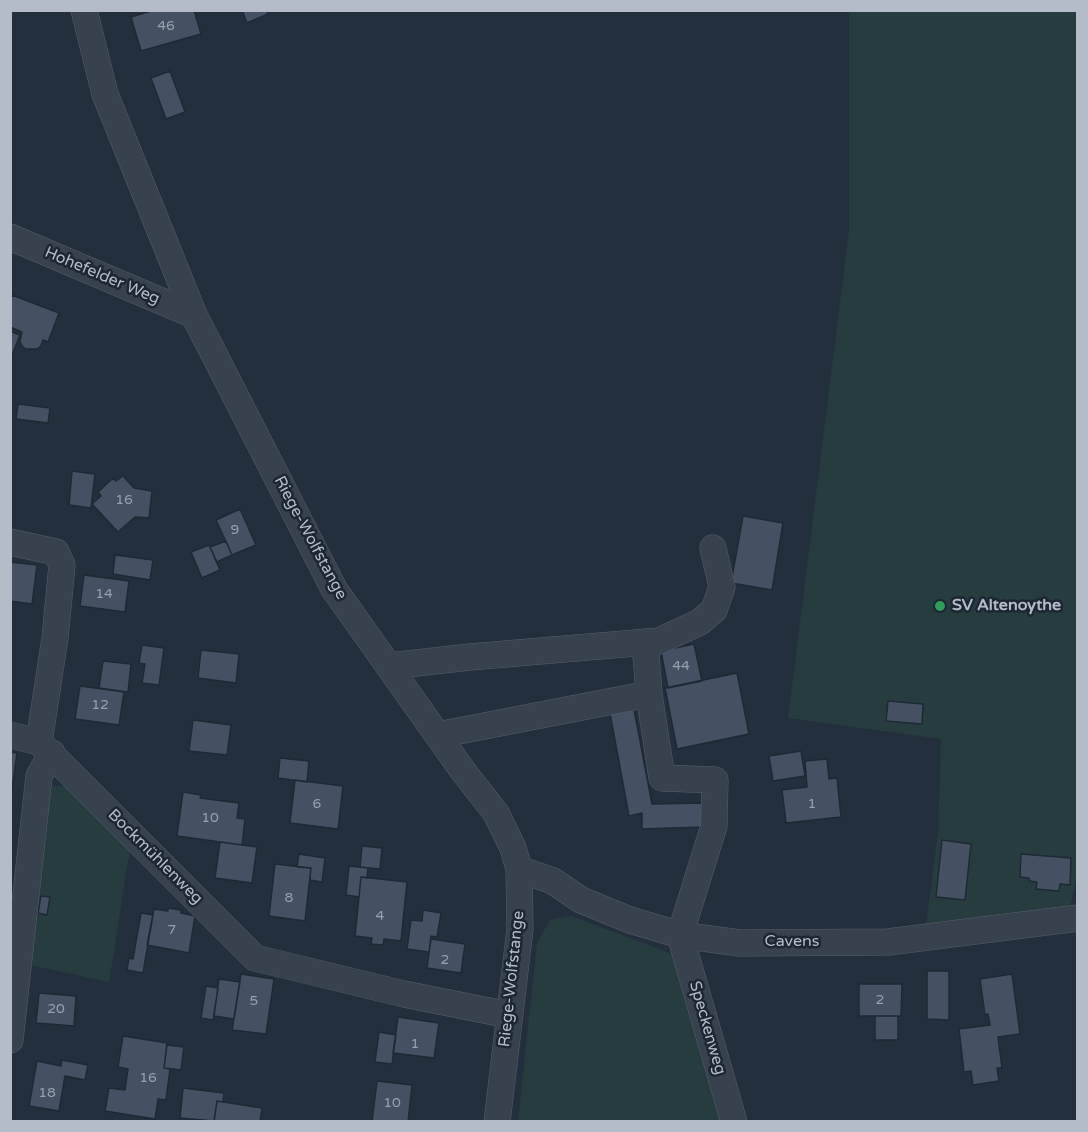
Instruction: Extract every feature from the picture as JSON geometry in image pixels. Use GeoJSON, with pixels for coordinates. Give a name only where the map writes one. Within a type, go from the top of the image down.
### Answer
{"type":"FeatureCollection","features":[{"type":"Feature","properties":{"kind":"street","name":"Riege-Wolfstange"},"geometry":{"type":"LineString","coordinates":[[84,10],[105,94],[194,315],[334,589],[496,813],[513,848],[519,869],[520,929],[497,1122]]}},
{"type":"Feature","properties":{"kind":"street","name":"Hohefelder Weg"},"geometry":{"type":"LineString","coordinates":[[10,237],[194,315]]}},
{"type":"Feature","properties":{"kind":"street"},"geometry":{"type":"LineString","coordinates":[[10,542],[56,552],[62,565],[45,748],[16,933],[10,1040]]}},
{"type":"Feature","properties":{"kind":"street"},"geometry":{"type":"LineString","coordinates":[[389,666],[659,641],[700,622],[714,610],[722,587],[713,548]]}},
{"type":"Feature","properties":{"kind":"street"},"geometry":{"type":"LineString","coordinates":[[645,642],[649,694],[662,778],[715,780],[714,826],[680,935]]}},
{"type":"Feature","properties":{"kind":"street"},"geometry":{"type":"LineString","coordinates":[[438,735],[649,694]]}},
{"type":"Feature","properties":{"kind":"street"},"geometry":{"type":"LineString","coordinates":[[10,735],[45,748]]}},
{"type":"Feature","properties":{"kind":"street","name":"Bockmühlenweg"},"geometry":{"type":"LineString","coordinates":[[45,748],[255,958],[404,994],[509,1015]]}},
{"type":"Feature","properties":{"kind":"street","name":"Cavens"},"geometry":{"type":"LineString","coordinates":[[519,869],[553,881],[581,900],[630,920],[680,935],[740,943],[888,942],[1077,918]]}},
{"type":"Feature","properties":{"kind":"street","name":"Speckenweg"},"geometry":{"type":"LineString","coordinates":[[680,935],[734,1122]]}},
{"type":"Feature","properties":{"kind":"green space","name":"SV Altenoythe"},"geometry":{"type":"Polygon","coordinates":[[[849,11],[1077,11],[1078,870],[1070,908],[926,925],[938,833],[941,739],[788,718],[849,230],[849,11]]]}},
{"type":"Feature","properties":{"kind":"green space"},"geometry":{"type":"Polygon","coordinates":[[[48,786],[72,786],[131,843],[109,982],[30,965],[48,786]]]}},
{"type":"Feature","properties":{"kind":"green space"},"geometry":{"type":"Polygon","coordinates":[[[571,916],[672,954],[720,1121],[518,1121],[537,943],[550,920],[571,916]]]}},
{"type":"Feature","properties":{"kind":"building"},"geometry":{"type":"Polygon","coordinates":[[[154,10],[194,10],[201,34],[141,51],[131,17],[154,10]]]}},
{"type":"Feature","properties":{"kind":"building"},"geometry":{"type":"Polygon","coordinates":[[[242,10],[266,10],[268,14],[247,23],[242,10]]]}},
{"type":"Feature","properties":{"kind":"building"},"geometry":{"type":"Polygon","coordinates":[[[170,71],[185,112],[166,119],[151,78],[170,71]]]}},
{"type":"Feature","properties":{"kind":"building"},"geometry":{"type":"Polygon","coordinates":[[[12,295],[59,313],[48,342],[43,340],[37,349],[26,349],[22,346],[20,341],[22,332],[10,327],[12,295]]]}},
{"type":"Feature","properties":{"kind":"building"},"geometry":{"type":"Polygon","coordinates":[[[10,331],[20,335],[12,355],[10,355],[10,331]]]}},
{"type":"Feature","properties":{"kind":"building"},"geometry":{"type":"Polygon","coordinates":[[[18,404],[50,408],[48,423],[16,419],[18,404]]]}},
{"type":"Feature","properties":{"kind":"building"},"geometry":{"type":"Polygon","coordinates":[[[72,471],[95,474],[91,508],[69,505],[72,471]]]}},
{"type":"Feature","properties":{"kind":"building"},"geometry":{"type":"Polygon","coordinates":[[[123,476],[134,488],[152,491],[149,518],[135,517],[118,532],[92,504],[101,496],[98,492],[113,478],[116,481],[123,476]]]}},
{"type":"Feature","properties":{"kind":"building"},"geometry":{"type":"Polygon","coordinates":[[[240,509],[256,545],[232,555],[216,520],[240,509]]]}},
{"type":"Feature","properties":{"kind":"building"},"geometry":{"type":"Polygon","coordinates":[[[743,516],[783,523],[772,590],[731,583],[743,516]]]}},
{"type":"Feature","properties":{"kind":"building"},"geometry":{"type":"Polygon","coordinates":[[[226,541],[232,555],[217,562],[210,547],[226,541]]]}},
{"type":"Feature","properties":{"kind":"building"},"geometry":{"type":"Polygon","coordinates":[[[209,545],[220,570],[202,578],[191,552],[209,545]]]}},
{"type":"Feature","properties":{"kind":"building"},"geometry":{"type":"Polygon","coordinates":[[[115,555],[153,560],[150,580],[113,574],[115,555]]]}},
{"type":"Feature","properties":{"kind":"building"},"geometry":{"type":"Polygon","coordinates":[[[10,562],[37,565],[32,604],[10,601],[10,562]]]}},
{"type":"Feature","properties":{"kind":"building"},"geometry":{"type":"Polygon","coordinates":[[[84,575],[129,581],[125,612],[80,606],[84,575]]]}},
{"type":"Feature","properties":{"kind":"building"},"geometry":{"type":"Polygon","coordinates":[[[694,644],[702,681],[668,688],[661,651],[694,644]]]}},
{"type":"Feature","properties":{"kind":"building"},"geometry":{"type":"Polygon","coordinates":[[[142,645],[164,648],[159,685],[142,683],[145,664],[139,663],[142,645]]]}},
{"type":"Feature","properties":{"kind":"building"},"geometry":{"type":"Polygon","coordinates":[[[201,650],[239,654],[236,683],[198,678],[201,650]]]}},
{"type":"Feature","properties":{"kind":"building"},"geometry":{"type":"Polygon","coordinates":[[[103,661],[131,664],[128,692],[99,688],[103,661]]]}},
{"type":"Feature","properties":{"kind":"building"},"geometry":{"type":"Polygon","coordinates":[[[737,673],[749,734],[677,749],[665,688],[737,673]]]}},
{"type":"Feature","properties":{"kind":"building"},"geometry":{"type":"Polygon","coordinates":[[[80,686],[124,692],[119,725],[75,719],[80,686]]]}},
{"type":"Feature","properties":{"kind":"building"},"geometry":{"type":"Polygon","coordinates":[[[888,701],[923,704],[922,724],[886,721],[888,701]]]}},
{"type":"Feature","properties":{"kind":"building"},"geometry":{"type":"Polygon","coordinates":[[[633,704],[652,804],[702,803],[703,827],[642,829],[642,813],[629,816],[609,708],[633,704]]]}},
{"type":"Feature","properties":{"kind":"building"},"geometry":{"type":"Polygon","coordinates":[[[193,720],[231,725],[227,755],[189,751],[193,720]]]}},
{"type":"Feature","properties":{"kind":"building"},"geometry":{"type":"Polygon","coordinates":[[[801,751],[805,776],[773,781],[769,756],[801,751]]]}},
{"type":"Feature","properties":{"kind":"building"},"geometry":{"type":"Polygon","coordinates":[[[10,752],[17,753],[10,804],[10,752]]]}},
{"type":"Feature","properties":{"kind":"building"},"geometry":{"type":"Polygon","coordinates":[[[280,758],[309,761],[307,782],[278,778],[280,758]]]}},
{"type":"Feature","properties":{"kind":"building"},"geometry":{"type":"Polygon","coordinates":[[[827,759],[829,779],[837,778],[841,817],[786,823],[782,790],[807,787],[805,761],[827,759]]]}},
{"type":"Feature","properties":{"kind":"building"},"geometry":{"type":"Polygon","coordinates":[[[295,780],[343,786],[338,829],[290,823],[295,780]]]}},
{"type":"Feature","properties":{"kind":"building"},"geometry":{"type":"Polygon","coordinates":[[[183,792],[201,795],[200,798],[239,803],[237,818],[245,819],[242,845],[177,836],[183,792]]]}},
{"type":"Feature","properties":{"kind":"building"},"geometry":{"type":"Polygon","coordinates":[[[942,840],[971,844],[965,900],[936,897],[942,840]]]}},
{"type":"Feature","properties":{"kind":"building"},"geometry":{"type":"Polygon","coordinates":[[[220,842],[257,847],[252,883],[215,878],[220,842]]]}},
{"type":"Feature","properties":{"kind":"building"},"geometry":{"type":"Polygon","coordinates":[[[362,846],[382,848],[380,869],[360,867],[362,846]]]}},
{"type":"Feature","properties":{"kind":"building"},"geometry":{"type":"Polygon","coordinates":[[[299,854],[325,858],[322,882],[310,880],[311,868],[297,867],[299,854]]]}},
{"type":"Feature","properties":{"kind":"building"},"geometry":{"type":"Polygon","coordinates":[[[1021,854],[1071,858],[1070,885],[1060,884],[1059,891],[1036,889],[1037,882],[1020,877],[1021,854]]]}},
{"type":"Feature","properties":{"kind":"building"},"geometry":{"type":"Polygon","coordinates":[[[275,864],[311,868],[305,921],[269,916],[275,864]]]}},
{"type":"Feature","properties":{"kind":"building"},"geometry":{"type":"Polygon","coordinates":[[[349,866],[368,868],[367,878],[361,877],[359,897],[346,895],[349,866]]]}},
{"type":"Feature","properties":{"kind":"building"},"geometry":{"type":"Polygon","coordinates":[[[361,877],[407,882],[401,941],[384,939],[383,945],[371,944],[372,938],[355,936],[361,877]]]}},
{"type":"Feature","properties":{"kind":"building"},"geometry":{"type":"Polygon","coordinates":[[[41,896],[50,897],[47,915],[38,913],[41,896]]]}},
{"type":"Feature","properties":{"kind":"building"},"geometry":{"type":"Polygon","coordinates":[[[168,908],[195,916],[189,953],[147,945],[154,909],[168,911],[168,908]]]}},
{"type":"Feature","properties":{"kind":"building"},"geometry":{"type":"Polygon","coordinates":[[[423,910],[441,913],[437,937],[431,936],[429,952],[407,949],[411,920],[422,921],[423,910]]]}},
{"type":"Feature","properties":{"kind":"building"},"geometry":{"type":"Polygon","coordinates":[[[141,913],[153,915],[143,973],[127,970],[129,958],[133,959],[141,913]]]}},
{"type":"Feature","properties":{"kind":"building"},"geometry":{"type":"Polygon","coordinates":[[[431,939],[465,944],[461,973],[427,968],[431,939]]]}},
{"type":"Feature","properties":{"kind":"building"},"geometry":{"type":"Polygon","coordinates":[[[927,971],[949,971],[949,1020],[927,1019],[927,971]]]}},
{"type":"Feature","properties":{"kind":"building"},"geometry":{"type":"Polygon","coordinates":[[[241,974],[274,979],[266,1034],[232,1030],[241,974]]]}},
{"type":"Feature","properties":{"kind":"building"},"geometry":{"type":"Polygon","coordinates":[[[1012,974],[1020,1034],[998,1037],[1002,1068],[997,1068],[999,1081],[973,1085],[971,1071],[964,1072],[959,1029],[990,1025],[988,1014],[985,1015],[980,979],[1012,974]]]}},
{"type":"Feature","properties":{"kind":"building"},"geometry":{"type":"Polygon","coordinates":[[[219,979],[240,982],[234,1019],[214,1016],[219,979]]]}},
{"type":"Feature","properties":{"kind":"building"},"geometry":{"type":"Polygon","coordinates":[[[859,984],[902,984],[901,1016],[859,1016],[859,984]]]}},
{"type":"Feature","properties":{"kind":"building"},"geometry":{"type":"Polygon","coordinates":[[[206,986],[218,988],[213,1020],[201,1018],[206,986]]]}},
{"type":"Feature","properties":{"kind":"building"},"geometry":{"type":"Polygon","coordinates":[[[39,993],[76,996],[74,1026],[36,1023],[39,993]]]}},
{"type":"Feature","properties":{"kind":"building"},"geometry":{"type":"Polygon","coordinates":[[[875,1016],[898,1016],[898,1040],[875,1040],[875,1016]]]}},
{"type":"Feature","properties":{"kind":"building"},"geometry":{"type":"Polygon","coordinates":[[[398,1017],[439,1023],[434,1058],[393,1053],[398,1017]]]}},
{"type":"Feature","properties":{"kind":"building"},"geometry":{"type":"Polygon","coordinates":[[[379,1032],[396,1035],[392,1064],[375,1062],[379,1032]]]}},
{"type":"Feature","properties":{"kind":"building"},"geometry":{"type":"Polygon","coordinates":[[[123,1036],[167,1043],[164,1068],[170,1069],[166,1100],[158,1099],[155,1119],[105,1111],[109,1088],[125,1090],[128,1069],[118,1067],[123,1036]]]}},
{"type":"Feature","properties":{"kind":"building"},"geometry":{"type":"Polygon","coordinates":[[[167,1045],[184,1047],[181,1070],[164,1068],[167,1045]]]}},
{"type":"Feature","properties":{"kind":"building"},"geometry":{"type":"Polygon","coordinates":[[[62,1060],[88,1065],[85,1080],[65,1076],[59,1111],[29,1106],[37,1061],[61,1066],[62,1060]]]}},
{"type":"Feature","properties":{"kind":"building"},"geometry":{"type":"Polygon","coordinates":[[[377,1081],[412,1085],[408,1122],[372,1122],[377,1081]]]}},
{"type":"Feature","properties":{"kind":"building"},"geometry":{"type":"Polygon","coordinates":[[[183,1088],[224,1093],[223,1102],[217,1101],[214,1121],[180,1118],[183,1088]]]}},
{"type":"Feature","properties":{"kind":"building"},"geometry":{"type":"Polygon","coordinates":[[[217,1101],[262,1108],[260,1122],[214,1122],[217,1101]]]}},
{"type":"Feature","properties":{"kind":"place","name":"SV Altenoythe"},"geometry":{"type":"Point","coordinates":[940,606]}}]}
